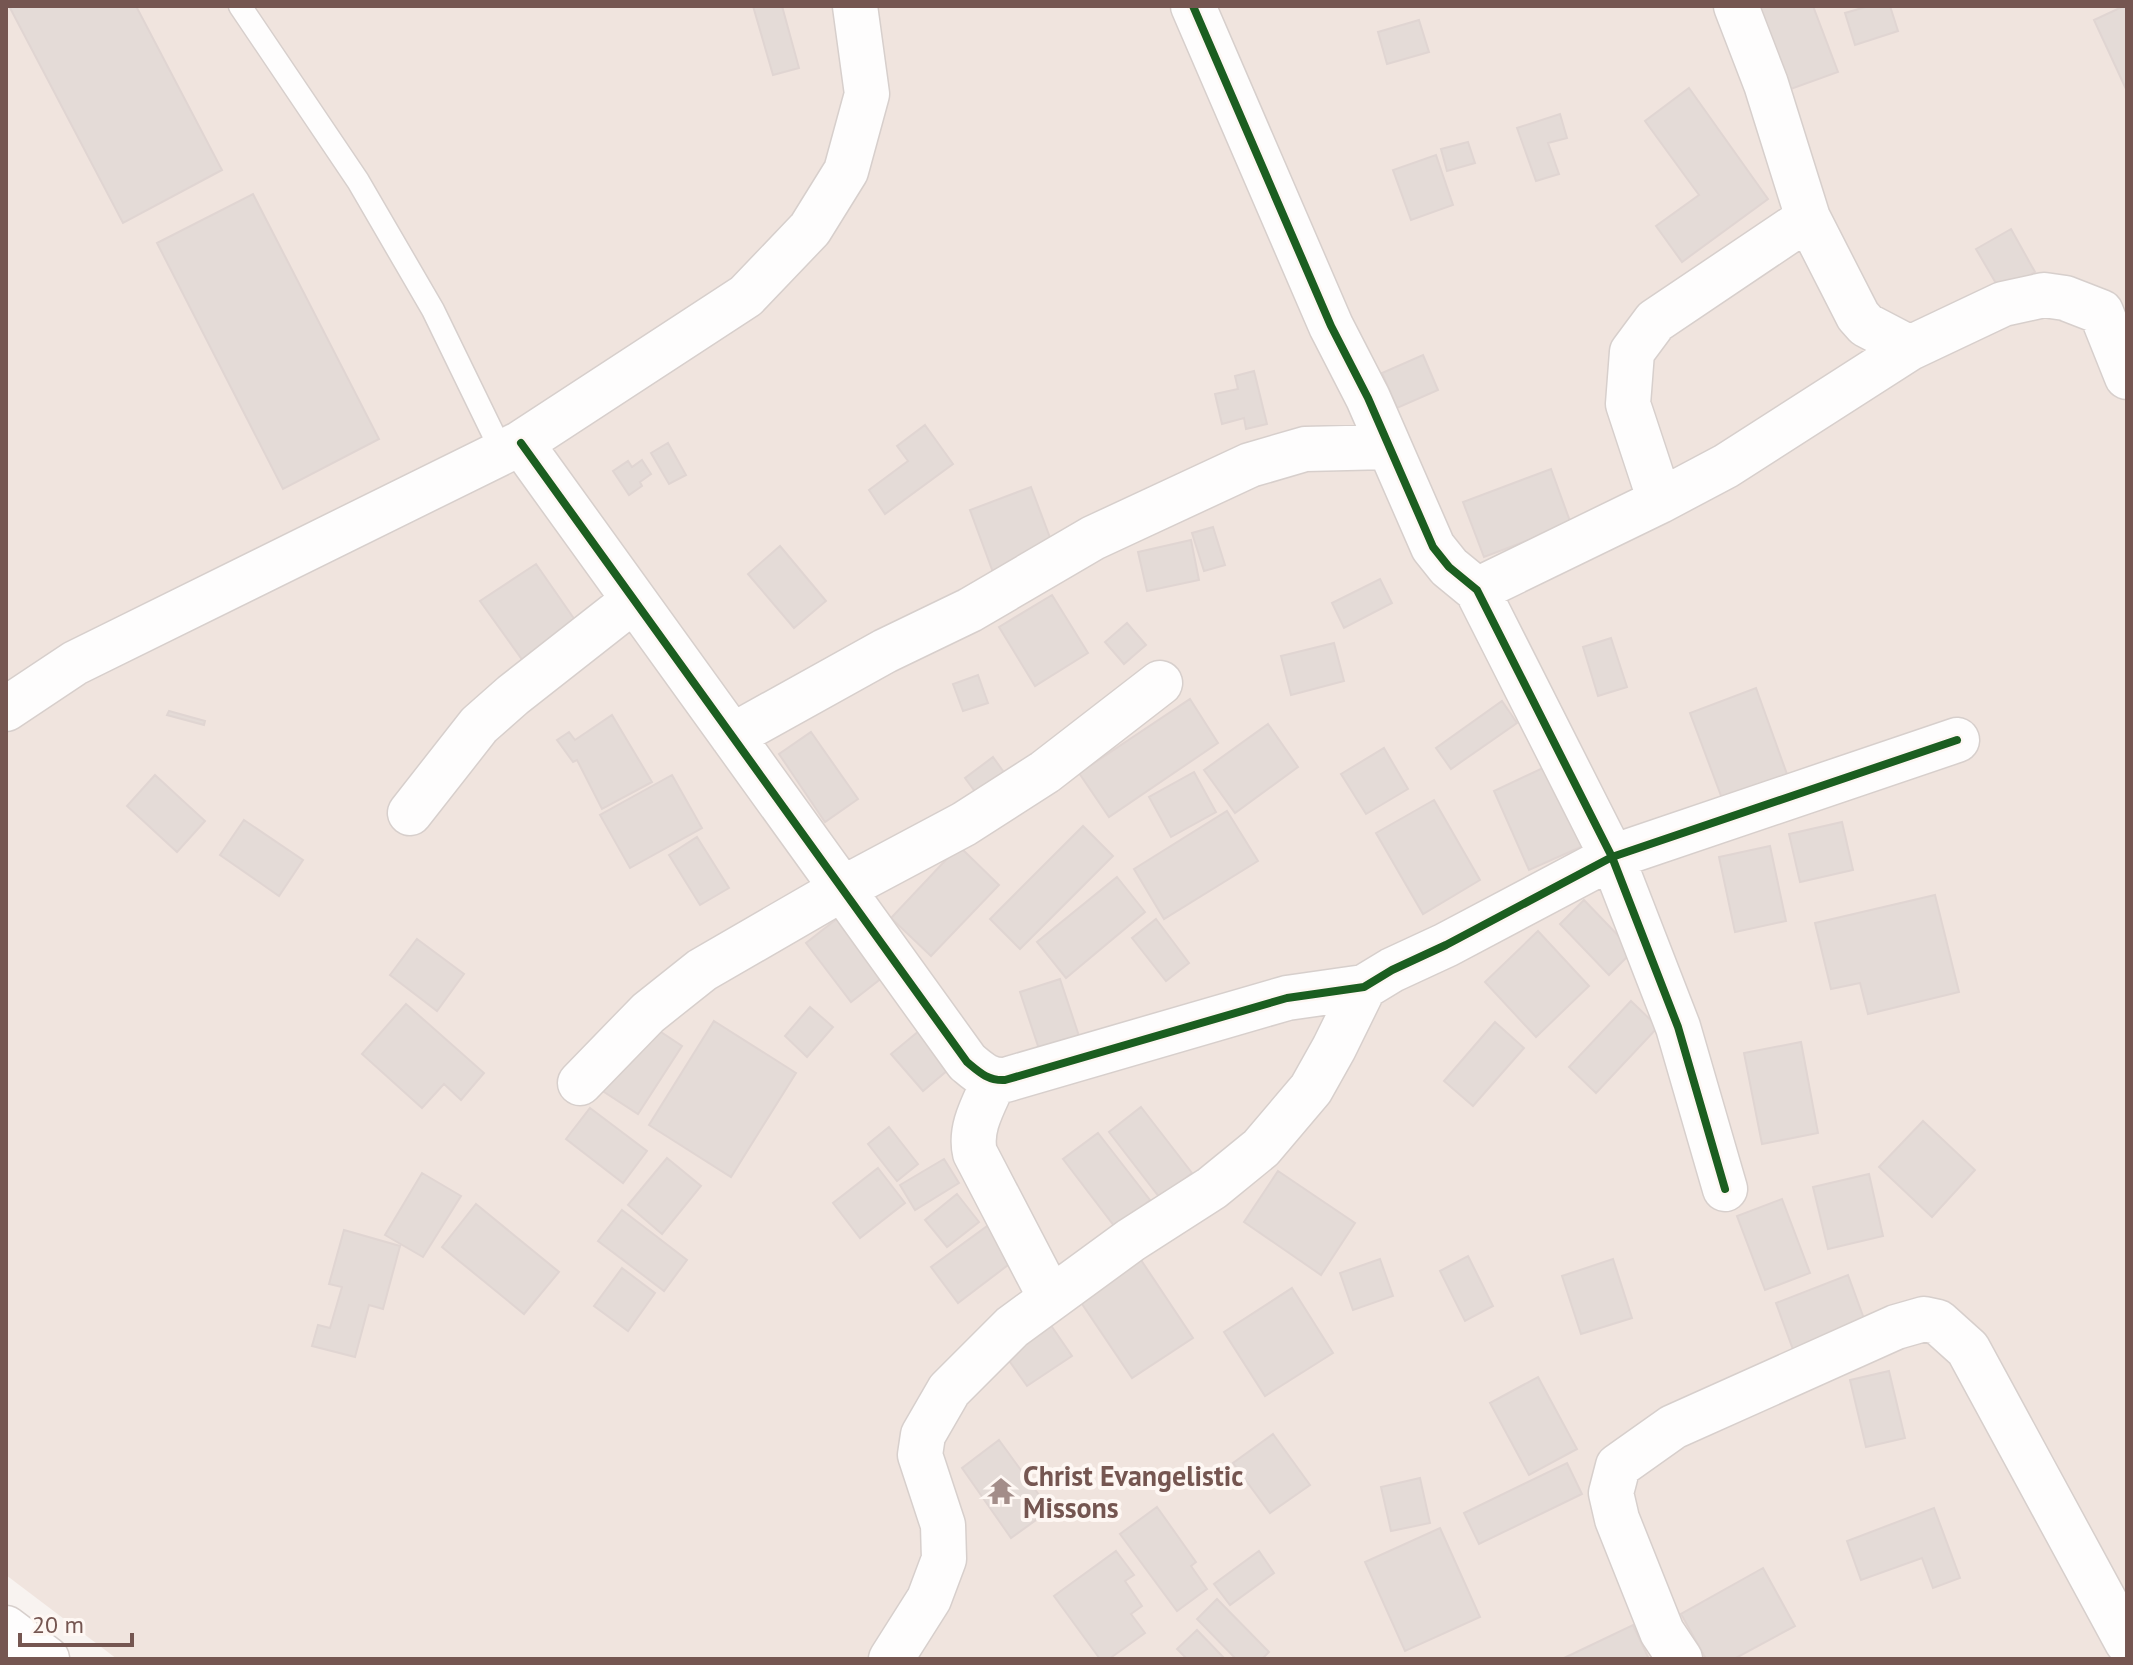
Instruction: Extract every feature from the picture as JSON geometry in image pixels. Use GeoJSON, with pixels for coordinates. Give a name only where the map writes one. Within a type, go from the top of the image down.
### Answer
{"type":"FeatureCollection","features":[{"type":"Feature","properties":{"kind":"street"},"geometry":{"type":"LineString","coordinates":[[6,709],[75,663],[511,447],[746,296],[810,229],[846,171],[867,94],[855,6]]}},
{"type":"Feature","properties":{"kind":"street"},"geometry":{"type":"LineString","coordinates":[[1193,6],[1331,326],[1355,371],[1433,547],[1449,567],[1477,590],[1612,857],[1678,1027],[1725,1189]]}},
{"type":"Feature","properties":{"kind":"street"},"geometry":{"type":"LineString","coordinates":[[1736,6],[1766,84],[1808,218],[1858,316],[1866,325],[1910,348]]}},
{"type":"Feature","properties":{"kind":"street"},"geometry":{"type":"LineString","coordinates":[[1660,501],[1628,404],[1632,352],[1655,321],[1808,218]]}},
{"type":"Feature","properties":{"kind":"street"},"geometry":{"type":"LineString","coordinates":[[1477,590],[1660,501],[1752,450],[1910,348],[2003,304],[2044,295],[2114,304],[2127,377]]}},
{"type":"Feature","properties":{"kind":"street"},"geometry":{"type":"LineString","coordinates":[[511,447],[634,600],[967,1062],[994,1081],[1287,998],[1364,987],[1612,857],[1957,740]]}},
{"type":"Feature","properties":{"kind":"street"},"geometry":{"type":"LineString","coordinates":[[732,736],[885,651],[970,610],[1093,538],[1250,465],[1305,449],[1388,447]]}},
{"type":"Feature","properties":{"kind":"street"},"geometry":{"type":"LineString","coordinates":[[410,813],[479,725],[634,600]]}},
{"type":"Feature","properties":{"kind":"street"},"geometry":{"type":"LineString","coordinates":[[580,1083],[648,1013],[702,970],[842,889],[964,824],[1045,772],[1160,683]]}},
{"type":"Feature","properties":{"kind":"street"},"geometry":{"type":"LineString","coordinates":[[891,1659],[929,1599],[944,1559],[943,1525],[920,1455],[923,1435],[949,1390],[1012,1327],[1050,1297],[1212,1188],[1261,1148],[1311,1089],[1364,987]]}},
{"type":"Feature","properties":{"kind":"street"},"geometry":{"type":"LineString","coordinates":[[994,1081],[974,1131],[975,1153],[1050,1297]]}},
{"type":"Feature","properties":{"kind":"street"},"geometry":{"type":"LineString","coordinates":[[1680,1659],[1662,1632],[1617,1519],[1611,1493],[1618,1466],[1673,1427],[1896,1327],[1924,1319],[1938,1322],[1968,1349],[2127,1642]]}},
{"type":"Feature","properties":{"kind":"street"},"geometry":{"type":"LineString","coordinates":[[6,1628],[47,1659]]}},
{"type":"Feature","properties":{"kind":"lane"},"geometry":{"type":"LineString","coordinates":[[240,6],[358,181],[511,447]]}},
{"type":"Feature","properties":{"kind":"shaded area"},"geometry":{"type":"Polygon","coordinates":[[[6,6],[2127,6],[2127,1659],[117,1659],[6,1575],[6,6]]]}},
{"type":"Feature","properties":{"kind":"building"},"geometry":{"type":"Polygon","coordinates":[[[9,6],[136,6],[222,170],[123,223],[9,6]]]}},
{"type":"Feature","properties":{"kind":"building"},"geometry":{"type":"Polygon","coordinates":[[[753,6],[782,6],[799,68],[773,75],[753,6]]]}},
{"type":"Feature","properties":{"kind":"building"},"geometry":{"type":"Polygon","coordinates":[[[1758,6],[1813,6],[1838,72],[1788,90],[1758,6]]]}},
{"type":"Feature","properties":{"kind":"building"},"geometry":{"type":"Polygon","coordinates":[[[1869,6],[1890,6],[1898,31],[1855,45],[1845,13],[1869,6]]]}},
{"type":"Feature","properties":{"kind":"building"},"geometry":{"type":"Polygon","coordinates":[[[2127,6],[2126,89],[2094,20],[2127,6]]]}},
{"type":"Feature","properties":{"kind":"building"},"geometry":{"type":"Polygon","coordinates":[[[1419,20],[1429,52],[1387,64],[1378,32],[1419,20]]]}},
{"type":"Feature","properties":{"kind":"building"},"geometry":{"type":"Polygon","coordinates":[[[1689,88],[1768,199],[1682,262],[1656,226],[1699,195],[1645,121],[1689,88]]]}},
{"type":"Feature","properties":{"kind":"building"},"geometry":{"type":"Polygon","coordinates":[[[1560,114],[1567,138],[1548,143],[1559,174],[1536,181],[1517,128],[1560,114]]]}},
{"type":"Feature","properties":{"kind":"building"},"geometry":{"type":"Polygon","coordinates":[[[1468,142],[1475,163],[1447,171],[1441,149],[1468,142]]]}},
{"type":"Feature","properties":{"kind":"building"},"geometry":{"type":"Polygon","coordinates":[[[1436,155],[1453,205],[1411,220],[1393,170],[1436,155]]]}},
{"type":"Feature","properties":{"kind":"building"},"geometry":{"type":"Polygon","coordinates":[[[253,194],[379,439],[283,489],[157,243],[253,194]]]}},
{"type":"Feature","properties":{"kind":"building"},"geometry":{"type":"Polygon","coordinates":[[[2011,229],[2035,272],[2001,292],[1976,249],[2011,229]]]}},
{"type":"Feature","properties":{"kind":"building"},"geometry":{"type":"Polygon","coordinates":[[[1423,355],[1438,390],[1397,408],[1382,373],[1423,355]]]}},
{"type":"Feature","properties":{"kind":"building"},"geometry":{"type":"Polygon","coordinates":[[[1254,371],[1267,424],[1246,429],[1244,418],[1222,424],[1215,394],[1238,389],[1235,376],[1254,371]]]}},
{"type":"Feature","properties":{"kind":"building"},"geometry":{"type":"Polygon","coordinates":[[[925,425],[953,464],[885,514],[869,490],[908,461],[897,446],[925,425]]]}},
{"type":"Feature","properties":{"kind":"building"},"geometry":{"type":"Polygon","coordinates":[[[668,443],[686,475],[669,484],[651,453],[668,443]]]}},
{"type":"Feature","properties":{"kind":"building"},"geometry":{"type":"Polygon","coordinates":[[[642,460],[651,474],[640,482],[642,486],[629,495],[613,471],[628,461],[632,467],[642,460]]]}},
{"type":"Feature","properties":{"kind":"building"},"geometry":{"type":"Polygon","coordinates":[[[1551,469],[1571,524],[1484,557],[1463,502],[1551,469]]]}},
{"type":"Feature","properties":{"kind":"building"},"geometry":{"type":"Polygon","coordinates":[[[1031,487],[1055,551],[994,575],[970,510],[1031,487]]]}},
{"type":"Feature","properties":{"kind":"building"},"geometry":{"type":"Polygon","coordinates":[[[1213,527],[1225,565],[1204,571],[1192,533],[1213,527]]]}},
{"type":"Feature","properties":{"kind":"building"},"geometry":{"type":"Polygon","coordinates":[[[1191,540],[1199,580],[1147,591],[1138,552],[1191,540]]]}},
{"type":"Feature","properties":{"kind":"building"},"geometry":{"type":"Polygon","coordinates":[[[780,546],[826,601],[794,628],[748,574],[780,546]]]}},
{"type":"Feature","properties":{"kind":"building"},"geometry":{"type":"Polygon","coordinates":[[[536,564],[584,633],[531,672],[480,601],[536,564]]]}},
{"type":"Feature","properties":{"kind":"building"},"geometry":{"type":"Polygon","coordinates":[[[1380,579],[1392,603],[1344,628],[1332,603],[1380,579]]]}},
{"type":"Feature","properties":{"kind":"building"},"geometry":{"type":"Polygon","coordinates":[[[1052,595],[1088,653],[1035,686],[999,627],[1052,595]]]}},
{"type":"Feature","properties":{"kind":"building"},"geometry":{"type":"Polygon","coordinates":[[[1127,623],[1146,645],[1124,664],[1105,642],[1127,623]]]}},
{"type":"Feature","properties":{"kind":"building"},"geometry":{"type":"Polygon","coordinates":[[[1611,638],[1627,687],[1598,696],[1583,647],[1611,638]]]}},
{"type":"Feature","properties":{"kind":"building"},"geometry":{"type":"Polygon","coordinates":[[[1334,643],[1344,681],[1291,695],[1281,656],[1334,643]]]}},
{"type":"Feature","properties":{"kind":"building"},"geometry":{"type":"Polygon","coordinates":[[[978,675],[988,703],[963,711],[953,684],[978,675]]]}},
{"type":"Feature","properties":{"kind":"building"},"geometry":{"type":"Polygon","coordinates":[[[1756,688],[1788,777],[1723,801],[1690,713],[1756,688]]]}},
{"type":"Feature","properties":{"kind":"building"},"geometry":{"type":"Polygon","coordinates":[[[1190,699],[1218,743],[1109,817],[1079,773],[1190,699]]]}},
{"type":"Feature","properties":{"kind":"building"},"geometry":{"type":"Polygon","coordinates":[[[1502,701],[1517,723],[1451,769],[1436,748],[1502,701]]]}},
{"type":"Feature","properties":{"kind":"building"},"geometry":{"type":"Polygon","coordinates":[[[169,711],[205,721],[204,725],[167,715],[169,711]]]}},
{"type":"Feature","properties":{"kind":"building"},"geometry":{"type":"Polygon","coordinates":[[[612,715],[652,782],[602,809],[577,760],[573,762],[557,740],[569,732],[575,740],[612,715]]]}},
{"type":"Feature","properties":{"kind":"building"},"geometry":{"type":"Polygon","coordinates":[[[1268,724],[1298,767],[1235,813],[1204,770],[1268,724]]]}},
{"type":"Feature","properties":{"kind":"building"},"geometry":{"type":"Polygon","coordinates":[[[811,732],[858,799],[825,822],[779,754],[811,732]]]}},
{"type":"Feature","properties":{"kind":"building"},"geometry":{"type":"Polygon","coordinates":[[[1384,748],[1408,789],[1366,814],[1341,774],[1384,748]]]}},
{"type":"Feature","properties":{"kind":"building"},"geometry":{"type":"Polygon","coordinates":[[[993,757],[1013,785],[985,805],[965,778],[993,757]]]}},
{"type":"Feature","properties":{"kind":"building"},"geometry":{"type":"Polygon","coordinates":[[[1547,766],[1583,846],[1529,870],[1494,791],[1547,766]]]}},
{"type":"Feature","properties":{"kind":"building"},"geometry":{"type":"Polygon","coordinates":[[[1194,772],[1216,812],[1171,837],[1149,797],[1194,772]]]}},
{"type":"Feature","properties":{"kind":"building"},"geometry":{"type":"Polygon","coordinates":[[[155,775],[205,821],[177,852],[127,806],[155,775]]]}},
{"type":"Feature","properties":{"kind":"building"},"geometry":{"type":"Polygon","coordinates":[[[672,775],[702,828],[630,868],[600,815],[672,775]]]}},
{"type":"Feature","properties":{"kind":"building"},"geometry":{"type":"Polygon","coordinates":[[[1434,800],[1480,880],[1423,914],[1376,833],[1434,800]]]}},
{"type":"Feature","properties":{"kind":"building"},"geometry":{"type":"Polygon","coordinates":[[[1227,811],[1258,861],[1164,919],[1134,869],[1227,811]]]}},
{"type":"Feature","properties":{"kind":"building"},"geometry":{"type":"Polygon","coordinates":[[[244,820],[303,860],[279,896],[220,855],[244,820]]]}},
{"type":"Feature","properties":{"kind":"building"},"geometry":{"type":"Polygon","coordinates":[[[1842,822],[1853,870],[1800,882],[1789,834],[1842,822]]]}},
{"type":"Feature","properties":{"kind":"building"},"geometry":{"type":"Polygon","coordinates":[[[1083,826],[1113,856],[1020,949],[990,919],[1083,826]]]}},
{"type":"Feature","properties":{"kind":"building"},"geometry":{"type":"Polygon","coordinates":[[[697,837],[729,888],[700,905],[669,855],[697,837]]]}},
{"type":"Feature","properties":{"kind":"building"},"geometry":{"type":"Polygon","coordinates":[[[959,846],[999,885],[931,956],[891,918],[959,846]]]}},
{"type":"Feature","properties":{"kind":"building"},"geometry":{"type":"Polygon","coordinates":[[[1770,846],[1786,921],[1735,932],[1719,857],[1770,846]]]}},
{"type":"Feature","properties":{"kind":"building"},"geometry":{"type":"Polygon","coordinates":[[[1117,877],[1145,912],[1066,978],[1037,942],[1117,877]]]}},
{"type":"Feature","properties":{"kind":"building"},"geometry":{"type":"Polygon","coordinates":[[[1935,895],[1959,992],[1868,1014],[1860,983],[1831,989],[1815,923],[1935,895]]]}},
{"type":"Feature","properties":{"kind":"building"},"geometry":{"type":"Polygon","coordinates":[[[1584,900],[1633,951],[1609,975],[1560,924],[1584,900]]]}},
{"type":"Feature","properties":{"kind":"building"},"geometry":{"type":"Polygon","coordinates":[[[838,918],[883,977],[851,1002],[806,943],[838,918]]]}},
{"type":"Feature","properties":{"kind":"building"},"geometry":{"type":"Polygon","coordinates":[[[1156,919],[1189,963],[1166,981],[1132,938],[1156,919]]]}},
{"type":"Feature","properties":{"kind":"building"},"geometry":{"type":"Polygon","coordinates":[[[1538,931],[1589,986],[1536,1037],[1485,982],[1538,931]]]}},
{"type":"Feature","properties":{"kind":"building"},"geometry":{"type":"Polygon","coordinates":[[[417,939],[464,974],[437,1011],[390,975],[417,939]]]}},
{"type":"Feature","properties":{"kind":"building"},"geometry":{"type":"Polygon","coordinates":[[[1060,979],[1080,1039],[1040,1052],[1020,992],[1060,979]]]}},
{"type":"Feature","properties":{"kind":"building"},"geometry":{"type":"Polygon","coordinates":[[[1631,1001],[1658,1027],[1596,1093],[1569,1067],[1631,1001]]]}},
{"type":"Feature","properties":{"kind":"building"},"geometry":{"type":"Polygon","coordinates":[[[406,1004],[484,1073],[461,1100],[444,1084],[422,1108],[362,1054],[406,1004]]]}},
{"type":"Feature","properties":{"kind":"building"},"geometry":{"type":"Polygon","coordinates":[[[810,1007],[833,1027],[807,1057],[785,1036],[810,1007]]]}},
{"type":"Feature","properties":{"kind":"building"},"geometry":{"type":"Polygon","coordinates":[[[643,1020],[682,1046],[638,1114],[598,1088],[643,1020]]]}},
{"type":"Feature","properties":{"kind":"building"},"geometry":{"type":"Polygon","coordinates":[[[714,1021],[796,1073],[731,1177],[649,1125],[714,1021]]]}},
{"type":"Feature","properties":{"kind":"building"},"geometry":{"type":"Polygon","coordinates":[[[1495,1022],[1524,1048],[1473,1106],[1444,1081],[1495,1022]]]}},
{"type":"Feature","properties":{"kind":"building"},"geometry":{"type":"Polygon","coordinates":[[[925,1026],[955,1064],[923,1091],[891,1054],[925,1026]]]}},
{"type":"Feature","properties":{"kind":"building"},"geometry":{"type":"Polygon","coordinates":[[[1801,1042],[1818,1133],[1762,1144],[1744,1053],[1801,1042]]]}},
{"type":"Feature","properties":{"kind":"building"},"geometry":{"type":"Polygon","coordinates":[[[1141,1107],[1192,1173],[1160,1198],[1109,1132],[1141,1107]]]}},
{"type":"Feature","properties":{"kind":"building"},"geometry":{"type":"Polygon","coordinates":[[[590,1108],[647,1151],[623,1183],[566,1139],[590,1108]]]}},
{"type":"Feature","properties":{"kind":"building"},"geometry":{"type":"Polygon","coordinates":[[[1923,1121],[1975,1170],[1932,1217],[1879,1167],[1923,1121]]]}},
{"type":"Feature","properties":{"kind":"building"},"geometry":{"type":"Polygon","coordinates":[[[889,1127],[918,1164],[897,1181],[868,1144],[889,1127]]]}},
{"type":"Feature","properties":{"kind":"building"},"geometry":{"type":"Polygon","coordinates":[[[1098,1133],[1150,1200],[1115,1227],[1063,1159],[1098,1133]]]}},
{"type":"Feature","properties":{"kind":"building"},"geometry":{"type":"Polygon","coordinates":[[[667,1158],[701,1186],[662,1234],[628,1205],[667,1158]]]}},
{"type":"Feature","properties":{"kind":"building"},"geometry":{"type":"Polygon","coordinates":[[[944,1159],[959,1183],[915,1210],[900,1185],[944,1159]]]}},
{"type":"Feature","properties":{"kind":"building"},"geometry":{"type":"Polygon","coordinates":[[[878,1168],[905,1203],[860,1238],[833,1203],[878,1168]]]}},
{"type":"Feature","properties":{"kind":"building"},"geometry":{"type":"Polygon","coordinates":[[[1278,1171],[1355,1223],[1321,1275],[1244,1222],[1278,1171]]]}},
{"type":"Feature","properties":{"kind":"building"},"geometry":{"type":"Polygon","coordinates":[[[422,1173],[461,1196],[423,1257],[385,1235],[422,1173]]]}},
{"type":"Feature","properties":{"kind":"building"},"geometry":{"type":"Polygon","coordinates":[[[1869,1174],[1883,1236],[1828,1249],[1813,1187],[1869,1174]]]}},
{"type":"Feature","properties":{"kind":"building"},"geometry":{"type":"Polygon","coordinates":[[[957,1194],[979,1222],[947,1247],[925,1220],[957,1194]]]}},
{"type":"Feature","properties":{"kind":"building"},"geometry":{"type":"Polygon","coordinates":[[[1782,1199],[1810,1273],[1765,1290],[1737,1216],[1782,1199]]]}},
{"type":"Feature","properties":{"kind":"building"},"geometry":{"type":"Polygon","coordinates":[[[476,1204],[559,1272],[524,1314],[442,1247],[476,1204]]]}},
{"type":"Feature","properties":{"kind":"building"},"geometry":{"type":"Polygon","coordinates":[[[622,1210],[687,1260],[664,1291],[598,1241],[622,1210]]]}},
{"type":"Feature","properties":{"kind":"building"},"geometry":{"type":"Polygon","coordinates":[[[990,1224],[1016,1259],[958,1303],[931,1267],[990,1224]]]}},
{"type":"Feature","properties":{"kind":"building"},"geometry":{"type":"Polygon","coordinates":[[[344,1230],[400,1246],[383,1309],[369,1305],[355,1357],[312,1346],[318,1325],[330,1328],[342,1287],[329,1284],[344,1230]]]}},
{"type":"Feature","properties":{"kind":"building"},"geometry":{"type":"Polygon","coordinates":[[[1468,1256],[1493,1306],[1465,1321],[1440,1271],[1468,1256]]]}},
{"type":"Feature","properties":{"kind":"building"},"geometry":{"type":"Polygon","coordinates":[[[1139,1257],[1193,1338],[1132,1378],[1078,1298],[1139,1257]]]}},
{"type":"Feature","properties":{"kind":"building"},"geometry":{"type":"Polygon","coordinates":[[[1380,1259],[1393,1296],[1353,1310],[1340,1273],[1380,1259]]]}},
{"type":"Feature","properties":{"kind":"building"},"geometry":{"type":"Polygon","coordinates":[[[1613,1259],[1632,1318],[1581,1334],[1562,1276],[1613,1259]]]}},
{"type":"Feature","properties":{"kind":"building"},"geometry":{"type":"Polygon","coordinates":[[[622,1268],[655,1293],[628,1331],[594,1306],[622,1268]]]}},
{"type":"Feature","properties":{"kind":"building"},"geometry":{"type":"Polygon","coordinates":[[[1848,1275],[1867,1327],[1795,1355],[1776,1303],[1848,1275]]]}},
{"type":"Feature","properties":{"kind":"building"},"geometry":{"type":"Polygon","coordinates":[[[1292,1288],[1333,1353],[1265,1396],[1224,1332],[1292,1288]]]}},
{"type":"Feature","properties":{"kind":"building"},"geometry":{"type":"Polygon","coordinates":[[[1050,1324],[1072,1356],[1027,1386],[1005,1355],[1050,1324]]]}},
{"type":"Feature","properties":{"kind":"building"},"geometry":{"type":"Polygon","coordinates":[[[1889,1371],[1905,1438],[1866,1447],[1850,1380],[1889,1371]]]}},
{"type":"Feature","properties":{"kind":"building"},"geometry":{"type":"Polygon","coordinates":[[[1538,1377],[1577,1449],[1529,1475],[1490,1403],[1538,1377]]]}},
{"type":"Feature","properties":{"kind":"building"},"geometry":{"type":"Polygon","coordinates":[[[1273,1434],[1310,1485],[1270,1513],[1233,1463],[1273,1434]]]}},
{"type":"Feature","properties":{"kind":"building"},"geometry":{"type":"Polygon","coordinates":[[[999,1440],[1050,1510],[1011,1538],[962,1468],[999,1440]]]}},
{"type":"Feature","properties":{"kind":"building"},"geometry":{"type":"Polygon","coordinates":[[[1567,1463],[1582,1494],[1479,1544],[1464,1513],[1567,1463]]]}},
{"type":"Feature","properties":{"kind":"building"},"geometry":{"type":"Polygon","coordinates":[[[1420,1478],[1430,1523],[1391,1531],[1381,1487],[1420,1478]]]}},
{"type":"Feature","properties":{"kind":"building"},"geometry":{"type":"Polygon","coordinates":[[[1157,1507],[1196,1562],[1191,1566],[1207,1589],[1177,1611],[1120,1534],[1157,1507]]]}},
{"type":"Feature","properties":{"kind":"building"},"geometry":{"type":"Polygon","coordinates":[[[1934,1508],[1960,1578],[1933,1588],[1922,1558],[1861,1580],[1847,1541],[1934,1508]]]}},
{"type":"Feature","properties":{"kind":"building"},"geometry":{"type":"Polygon","coordinates":[[[1440,1528],[1480,1617],[1405,1651],[1365,1562],[1440,1528]]]}},
{"type":"Feature","properties":{"kind":"building"},"geometry":{"type":"Polygon","coordinates":[[[1116,1551],[1134,1575],[1125,1581],[1142,1606],[1131,1614],[1145,1633],[1109,1659],[1100,1659],[1054,1596],[1116,1551]]]}},
{"type":"Feature","properties":{"kind":"building"},"geometry":{"type":"Polygon","coordinates":[[[1259,1551],[1274,1573],[1230,1605],[1214,1584],[1259,1551]]]}},
{"type":"Feature","properties":{"kind":"building"},"geometry":{"type":"Polygon","coordinates":[[[1763,1568],[1795,1626],[1734,1659],[1706,1659],[1681,1614],[1763,1568]]]}},
{"type":"Feature","properties":{"kind":"building"},"geometry":{"type":"Polygon","coordinates":[[[1217,1599],[1269,1652],[1262,1659],[1236,1659],[1197,1619],[1217,1599]]]}},
{"type":"Feature","properties":{"kind":"building"},"geometry":{"type":"Polygon","coordinates":[[[1633,1625],[1649,1659],[1562,1659],[1633,1625]]]}},
{"type":"Feature","properties":{"kind":"building"},"geometry":{"type":"Polygon","coordinates":[[[1197,1630],[1225,1659],[1187,1659],[1177,1649],[1197,1630]]]}},
{"type":"Feature","properties":{"kind":"cycle path"},"geometry":{"type":"LineString","coordinates":[[1193,6],[1331,326],[1368,398],[1433,547],[1449,567],[1477,590],[1612,857],[1678,1027],[1725,1189]]}},
{"type":"Feature","properties":{"kind":"cycle path"},"geometry":{"type":"LineString","coordinates":[[521,443],[967,1062],[994,1079],[1005,1080],[1287,998],[1364,987],[1612,857],[1957,740]]}},
{"type":"Feature","properties":{"kind":"place","name":"Christ Evangelistic Missons"},"geometry":{"type":"Point","coordinates":[1001,1491]}}]}
